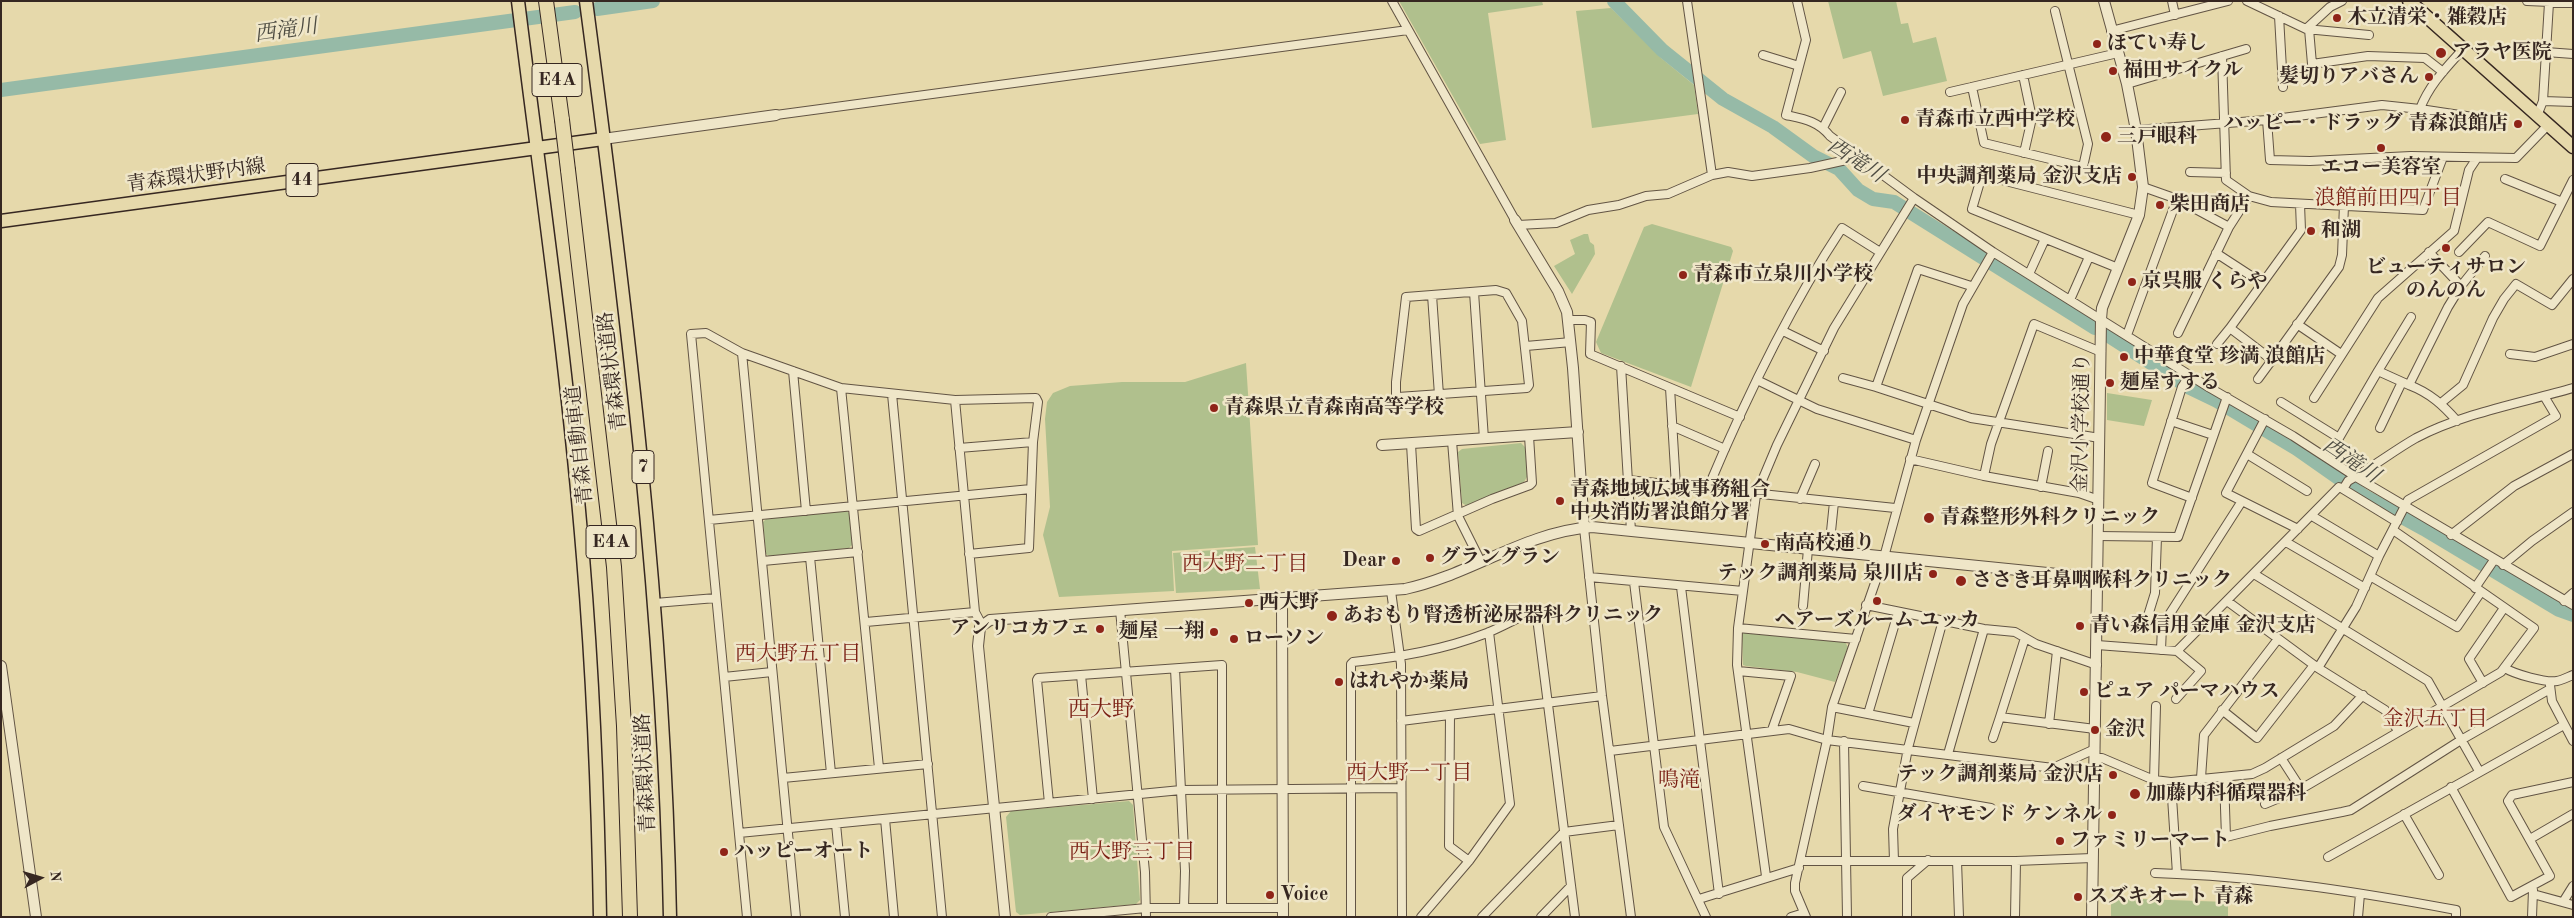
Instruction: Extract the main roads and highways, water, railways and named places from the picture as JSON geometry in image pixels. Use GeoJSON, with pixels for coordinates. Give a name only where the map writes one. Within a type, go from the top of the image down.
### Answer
{"type":"FeatureCollection","features":[{"type":"Feature","properties":{"kind":"highway","name":"青森自動車道"},"geometry":{"type":"LineString","coordinates":[[546,1],[562,120],[614,567],[624,726],[630,917]]}},
{"type":"Feature","properties":{"kind":"main road","name":"青森環状道路"},"geometry":{"type":"LineString","coordinates":[[586,1],[645,484],[663,720],[670,917]]}},
{"type":"Feature","properties":{"kind":"main road"},"geometry":{"type":"LineString","coordinates":[[2410,1],[2573,147]]}},
{"type":"Feature","properties":{"kind":"main road"},"geometry":{"type":"LineString","coordinates":[[519,5],[572,438],[583,557],[597,786],[600,917]]}},
{"type":"Feature","properties":{"kind":"main road","name":"青森環状野内線"},"geometry":{"type":"LineString","coordinates":[[1,221],[603,139]]}},
{"type":"Feature","properties":{"kind":"waterway","name":"西滝川"},"geometry":{"type":"LineString","coordinates":[[597,9],[653,1]]}},
{"type":"Feature","properties":{"kind":"waterway","name":"西滝川"},"geometry":{"type":"LineString","coordinates":[[1614,1],[1662,50],[1723,99],[1773,127],[1813,156],[1839,169],[1858,190],[1873,199],[1894,202],[2095,328]]}},
{"type":"Feature","properties":{"kind":"waterway","name":"西滝川"},"geometry":{"type":"LineString","coordinates":[[1,90],[575,12]]}},
{"type":"Feature","properties":{"kind":"waterway","name":"西滝川"},"geometry":{"type":"LineString","coordinates":[[2109,336],[2190,388],[2217,401],[2297,449],[2364,496],[2424,529],[2559,610],[2573,615]]}},
{"type":"Feature","properties":{"kind":"place","name":"木立清栄・雑穀店"},"geometry":{"type":"Point","coordinates":[2337,18]}},
{"type":"Feature","properties":{"kind":"place","name":"ほてい寿し"},"geometry":{"type":"Point","coordinates":[2097,44]}},
{"type":"Feature","properties":{"kind":"place","name":"アラヤ医院"},"geometry":{"type":"Point","coordinates":[2441,53]}},
{"type":"Feature","properties":{"kind":"place","name":"福田サイクル"},"geometry":{"type":"Point","coordinates":[2113,71]}},
{"type":"Feature","properties":{"kind":"place","name":"髪切りアバさん"},"geometry":{"type":"Point","coordinates":[2429,77]}},
{"type":"Feature","properties":{"kind":"place","name":"青森市立西中学校"},"geometry":{"type":"Point","coordinates":[1905,120]}},
{"type":"Feature","properties":{"kind":"place","name":"ハッピー・ドラッグ 青森浪館店"},"geometry":{"type":"Point","coordinates":[2518,124]}},
{"type":"Feature","properties":{"kind":"place","name":"三戸眼科"},"geometry":{"type":"Point","coordinates":[2106,137]}},
{"type":"Feature","properties":{"kind":"place","name":"エコー美容室"},"geometry":{"type":"Point","coordinates":[2381,148]}},
{"type":"Feature","properties":{"kind":"place","name":"中央調剤薬局 金沢支店"},"geometry":{"type":"Point","coordinates":[2132,177]}},
{"type":"Feature","properties":{"kind":"place","name":"柴田商店"},"geometry":{"type":"Point","coordinates":[2160,205]}},
{"type":"Feature","properties":{"kind":"place","name":"和湖"},"geometry":{"type":"Point","coordinates":[2311,231]}},
{"type":"Feature","properties":{"kind":"place","name":"ビューティサロン のんのん"},"geometry":{"type":"Point","coordinates":[2446,248]}},
{"type":"Feature","properties":{"kind":"place","name":"青森市立泉川小学校"},"geometry":{"type":"Point","coordinates":[1683,275]}},
{"type":"Feature","properties":{"kind":"place","name":"京呉服 くらや"},"geometry":{"type":"Point","coordinates":[2132,282]}},
{"type":"Feature","properties":{"kind":"place","name":"中華食堂 珍満 浪館店"},"geometry":{"type":"Point","coordinates":[2124,357]}},
{"type":"Feature","properties":{"kind":"place","name":"麺屋すする"},"geometry":{"type":"Point","coordinates":[2110,383]}},
{"type":"Feature","properties":{"kind":"place","name":"青森県立青森南高等学校"},"geometry":{"type":"Point","coordinates":[1214,408]}},
{"type":"Feature","properties":{"kind":"place","name":"青森地域広域事務組合 中央消防署浪館分署"},"geometry":{"type":"Point","coordinates":[1560,501]}},
{"type":"Feature","properties":{"kind":"place","name":"青森整形外科クリニック"},"geometry":{"type":"Point","coordinates":[1929,518]}},
{"type":"Feature","properties":{"kind":"place","name":"南高校通り"},"geometry":{"type":"Point","coordinates":[1765,544]}},
{"type":"Feature","properties":{"kind":"place","name":"グラングラン"},"geometry":{"type":"Point","coordinates":[1430,558]}},
{"type":"Feature","properties":{"kind":"place","name":"Dear"},"geometry":{"type":"Point","coordinates":[1396,561]}},
{"type":"Feature","properties":{"kind":"place","name":"テック調剤薬局 泉川店"},"geometry":{"type":"Point","coordinates":[1933,574]}},
{"type":"Feature","properties":{"kind":"place","name":"ささき耳鼻咽喉科クリニック"},"geometry":{"type":"Point","coordinates":[1961,581]}},
{"type":"Feature","properties":{"kind":"place","name":"ヘアーズルーム ユッカ"},"geometry":{"type":"Point","coordinates":[1877,601]}},
{"type":"Feature","properties":{"kind":"place","name":"西大野"},"geometry":{"type":"Point","coordinates":[1249,603]}},
{"type":"Feature","properties":{"kind":"place","name":"あおもり腎透析泌尿器科クリニック"},"geometry":{"type":"Point","coordinates":[1332,616]}},
{"type":"Feature","properties":{"kind":"place","name":"青い森信用金庫 金沢支店"},"geometry":{"type":"Point","coordinates":[2080,626]}},
{"type":"Feature","properties":{"kind":"place","name":"アンリコカフェ"},"geometry":{"type":"Point","coordinates":[1100,629]}},
{"type":"Feature","properties":{"kind":"place","name":"麺屋 一翔"},"geometry":{"type":"Point","coordinates":[1214,632]}},
{"type":"Feature","properties":{"kind":"place","name":"ローソン"},"geometry":{"type":"Point","coordinates":[1234,639]}},
{"type":"Feature","properties":{"kind":"place","name":"はれやか薬局"},"geometry":{"type":"Point","coordinates":[1339,682]}},
{"type":"Feature","properties":{"kind":"place","name":"ピュア パーマハウス"},"geometry":{"type":"Point","coordinates":[2084,692]}},
{"type":"Feature","properties":{"kind":"place","name":"金沢"},"geometry":{"type":"Point","coordinates":[2095,730]}},
{"type":"Feature","properties":{"kind":"place","name":"テック調剤薬局 金沢店"},"geometry":{"type":"Point","coordinates":[2113,775]}},
{"type":"Feature","properties":{"kind":"place","name":"加藤内科循環器科"},"geometry":{"type":"Point","coordinates":[2135,794]}},
{"type":"Feature","properties":{"kind":"place","name":"ダイヤモンド ケンネル"},"geometry":{"type":"Point","coordinates":[2112,815]}},
{"type":"Feature","properties":{"kind":"place","name":"ファミリーマート"},"geometry":{"type":"Point","coordinates":[2060,841]}},
{"type":"Feature","properties":{"kind":"place","name":"ハッピーオート"},"geometry":{"type":"Point","coordinates":[724,852]}},
{"type":"Feature","properties":{"kind":"place","name":"Voice"},"geometry":{"type":"Point","coordinates":[1270,895]}},
{"type":"Feature","properties":{"kind":"place","name":"スズキオート 青森"},"geometry":{"type":"Point","coordinates":[2078,897]}},
{"type":"Feature","properties":{"kind":"district","name":"浪館前田四丁目"},"geometry":{"type":"Point","coordinates":[2388,198]}},
{"type":"Feature","properties":{"kind":"district","name":"西大野二丁目"},"geometry":{"type":"Point","coordinates":[1245,564]}},
{"type":"Feature","properties":{"kind":"district","name":"西大野五丁目"},"geometry":{"type":"Point","coordinates":[798,654]}},
{"type":"Feature","properties":{"kind":"district","name":"西大野"},"geometry":{"type":"Point","coordinates":[1101,710]}},
{"type":"Feature","properties":{"kind":"district","name":"金沢五丁目"},"geometry":{"type":"Point","coordinates":[2435,719]}},
{"type":"Feature","properties":{"kind":"district","name":"西大野一丁目"},"geometry":{"type":"Point","coordinates":[1409,773]}},
{"type":"Feature","properties":{"kind":"district","name":"鳴滝"},"geometry":{"type":"Point","coordinates":[1679,780]}},
{"type":"Feature","properties":{"kind":"district","name":"西大野三丁目"},"geometry":{"type":"Point","coordinates":[1132,852]}}]}
